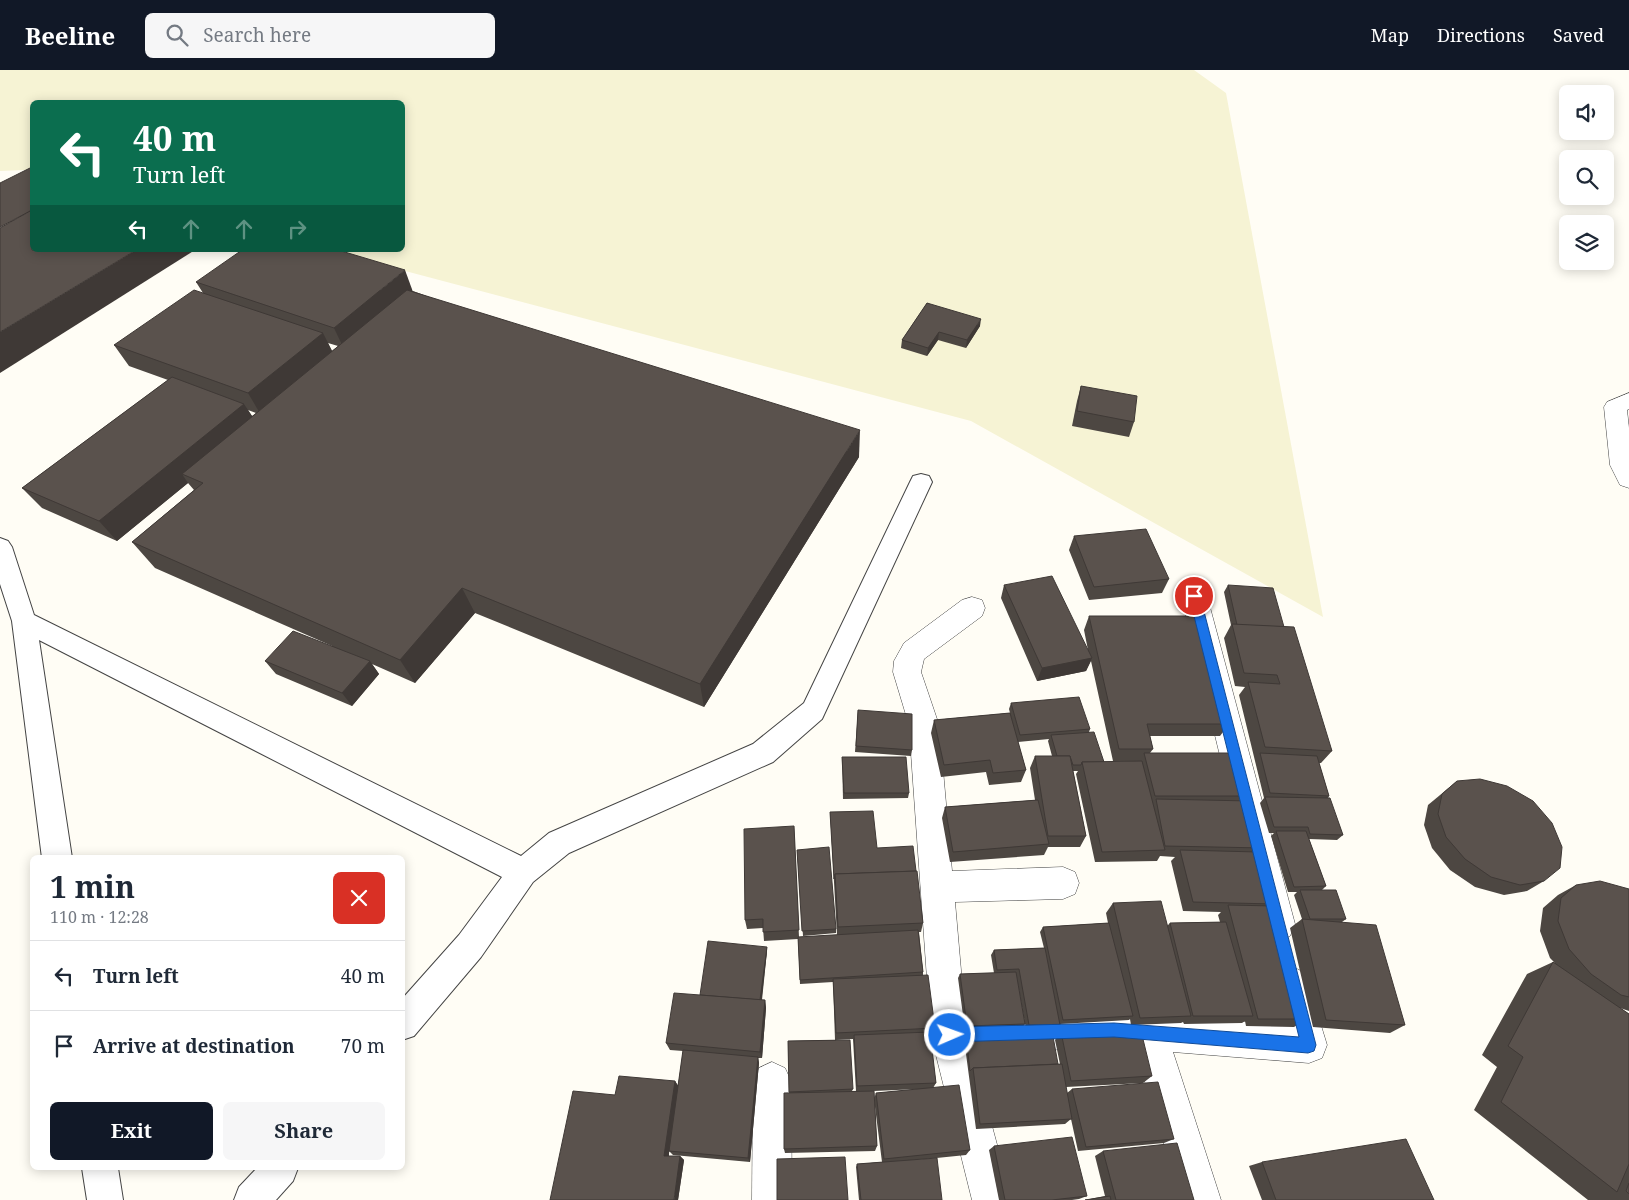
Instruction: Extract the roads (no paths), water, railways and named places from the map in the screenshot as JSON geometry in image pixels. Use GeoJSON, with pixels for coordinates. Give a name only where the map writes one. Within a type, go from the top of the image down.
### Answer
{"type":"FeatureCollection","features":[{"type":"Feature","properties":{"kind":"street"},"geometry":{"type":"LineString","coordinates":[[1629,400],[1616,407],[1622,465],[1629,479]]}},
{"type":"Feature","properties":{"kind":"street"},"geometry":{"type":"LineString","coordinates":[[950,1035],[1114,1030],[1308,1045],[1194,596]]}},
{"type":"Feature","properties":{"kind":"street"},"geometry":{"type":"LineString","coordinates":[[972,608],[914,651],[908,661],[907,672],[924,725],[936,887],[950,1035],[992,1200]]}},
{"type":"Feature","properties":{"kind":"street"},"geometry":{"type":"LineString","coordinates":[[936,887],[1063,883]]}},
{"type":"Feature","properties":{"kind":"street"},"geometry":{"type":"LineString","coordinates":[[1148,1032],[1202,1200]]}},
{"type":"Feature","properties":{"kind":"street"},"geometry":{"type":"LineString","coordinates":[[772,1081],[772,1200]]}},
{"type":"Feature","properties":{"kind":"lane"},"geometry":{"type":"LineString","coordinates":[[405,1021],[470,946],[523,872],[559,843],[763,753],[813,711],[921,482]]}},
{"type":"Feature","properties":{"kind":"lane"},"geometry":{"type":"LineString","coordinates":[[0,547],[24,621],[57,855]]}},
{"type":"Feature","properties":{"kind":"lane"},"geometry":{"type":"LineString","coordinates":[[24,621],[523,872]]}},
{"type":"Feature","properties":{"kind":"lane"},"geometry":{"type":"LineString","coordinates":[[100,1170],[105,1200]]}},
{"type":"Feature","properties":{"kind":"lane"},"geometry":{"type":"LineString","coordinates":[[252,1200],[278,1170]]}}]}
